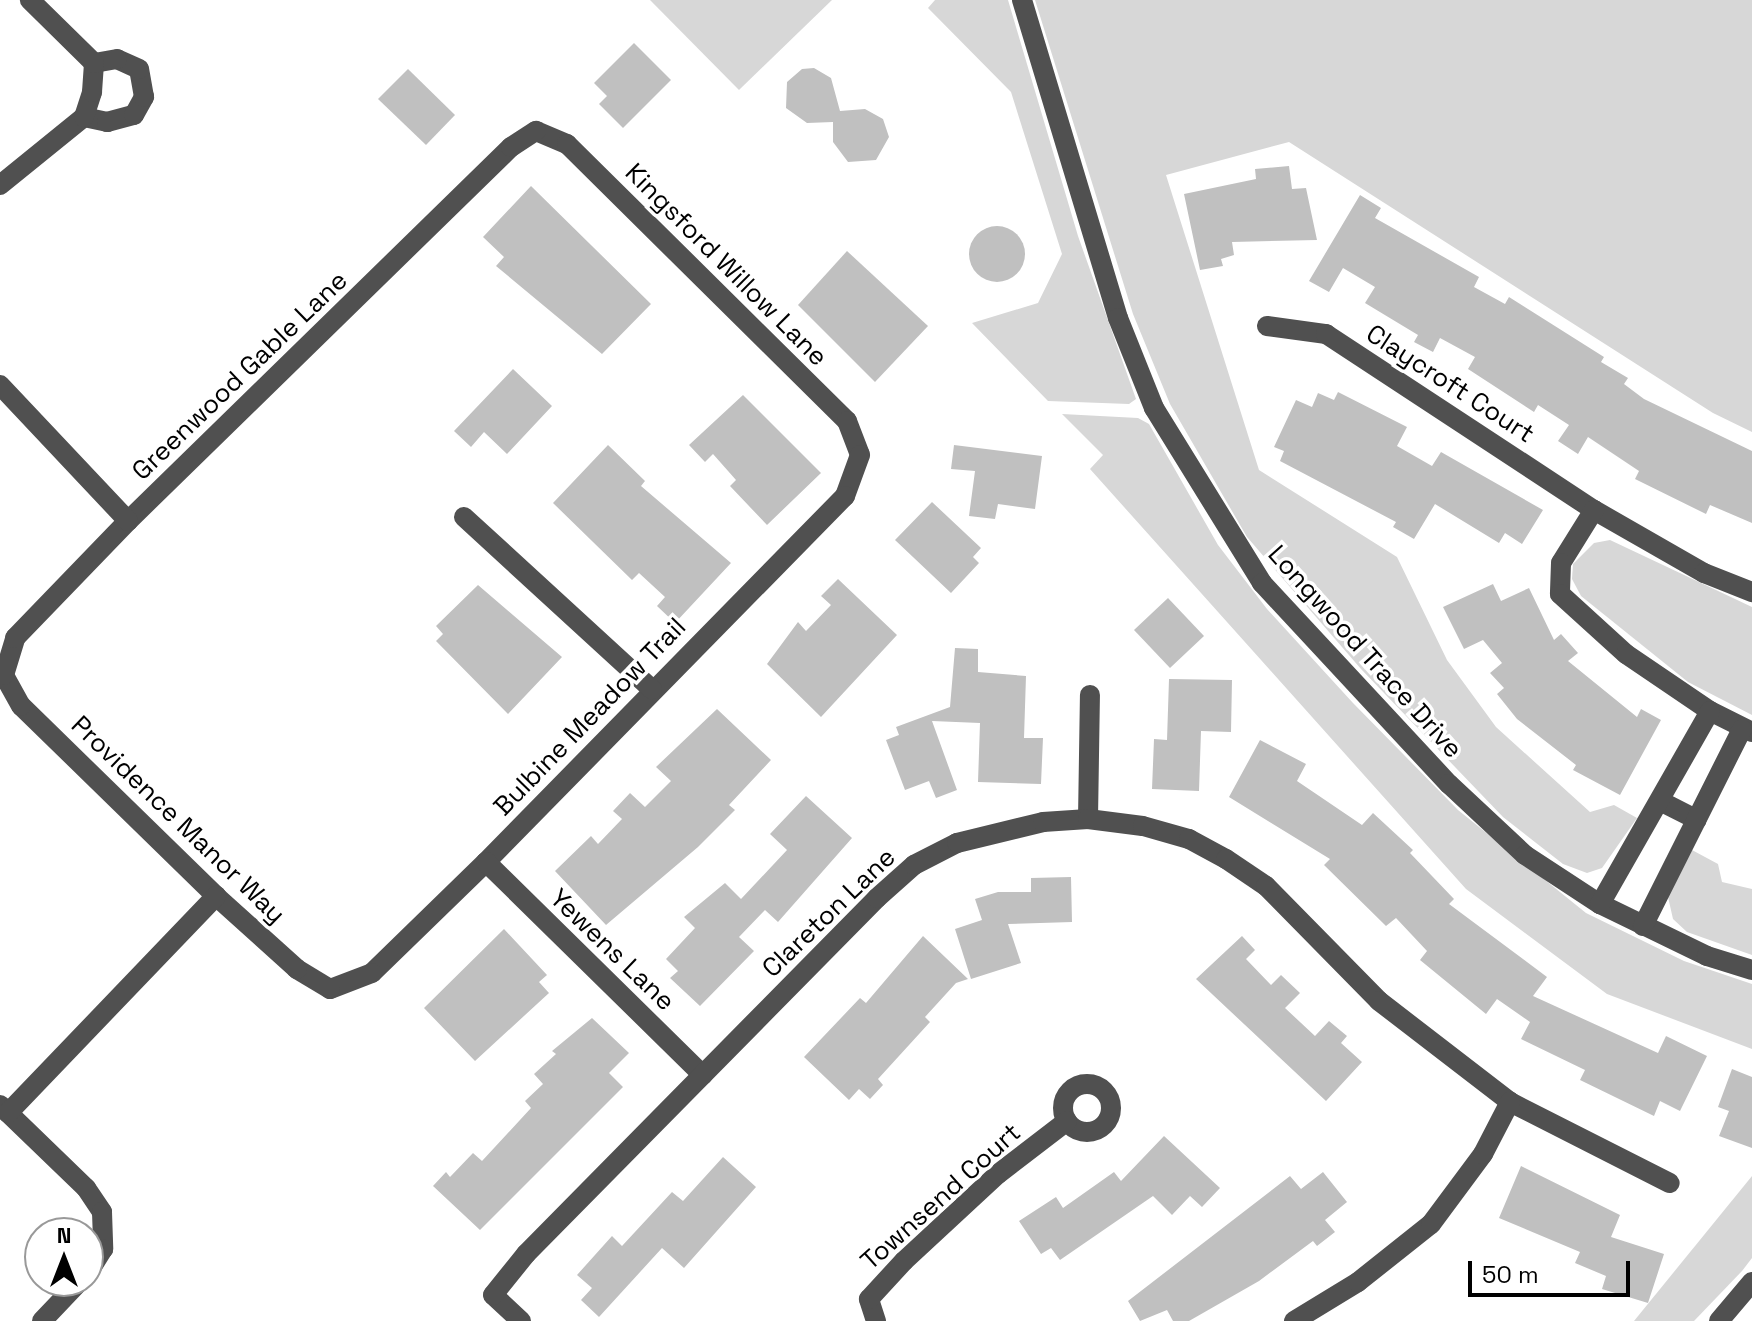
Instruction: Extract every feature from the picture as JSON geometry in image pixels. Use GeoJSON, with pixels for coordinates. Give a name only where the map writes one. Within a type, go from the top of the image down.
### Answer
{"type":"FeatureCollection","features":[{"type":"Feature","properties":{"kind":"street"},"geometry":{"type":"LineString","coordinates":[[0,185],[84,117],[92,92],[94,63],[30,0]]}},
{"type":"Feature","properties":{"kind":"street","name":"Longwood Trace Drive"},"geometry":{"type":"LineString","coordinates":[[1022,0],[1118,318],[1154,408],[1205,496],[1262,583],[1449,784],[1525,855],[1600,904],[1643,926],[1752,970]]}},
{"type":"Feature","properties":{"kind":"street"},"geometry":{"type":"LineString","coordinates":[[84,117],[107,122],[134,115],[144,97],[139,69],[117,59],[94,63]]}},
{"type":"Feature","properties":{"kind":"street","name":"Kingsford Willow Lane"},"geometry":{"type":"LineString","coordinates":[[536,131],[567,144],[847,421],[860,455]]}},
{"type":"Feature","properties":{"kind":"street","name":"Greenwood Gable Lane"},"geometry":{"type":"LineString","coordinates":[[4,675],[15,638],[128,521],[511,147],[536,131]]}},
{"type":"Feature","properties":{"kind":"street","name":"Claycroft Court"},"geometry":{"type":"LineString","coordinates":[[1267,326],[1326,334],[1594,510],[1704,573],[1752,592]]}},
{"type":"Feature","properties":{"kind":"street"},"geometry":{"type":"LineString","coordinates":[[0,385],[128,521]]}},
{"type":"Feature","properties":{"kind":"street","name":"Bulbine Meadow Trail"},"geometry":{"type":"LineString","coordinates":[[330,989],[372,973],[486,862],[652,689],[845,496],[860,455]]}},
{"type":"Feature","properties":{"kind":"street"},"geometry":{"type":"LineString","coordinates":[[1594,510],[1561,563],[1560,594],[1626,654],[1710,711],[1747,731],[1643,926]]}},
{"type":"Feature","properties":{"kind":"street"},"geometry":{"type":"LineString","coordinates":[[464,517],[652,689]]}},
{"type":"Feature","properties":{"kind":"street","name":"Providence Manor Way"},"geometry":{"type":"LineString","coordinates":[[4,675],[21,706],[216,896],[297,969],[330,989]]}},
{"type":"Feature","properties":{"kind":"street"},"geometry":{"type":"LineString","coordinates":[[1088,819],[1090,695]]}},
{"type":"Feature","properties":{"kind":"street"},"geometry":{"type":"LineString","coordinates":[[1600,904],[1662,802],[1710,711]]}},
{"type":"Feature","properties":{"kind":"street"},"geometry":{"type":"LineString","coordinates":[[1662,802],[1697,820]]}},
{"type":"Feature","properties":{"kind":"street","name":"Clareton Lane"},"geometry":{"type":"LineString","coordinates":[[521,1321],[493,1295],[703,1075],[914,865],[957,843],[1000,830],[1088,819],[1189,839],[1226,859],[1266,886],[1379,1001],[1510,1102],[1670,1183]]}},
{"type":"Feature","properties":{"kind":"street","name":"Yewens Lane"},"geometry":{"type":"LineString","coordinates":[[486,862],[703,1075]]}},
{"type":"Feature","properties":{"kind":"street"},"geometry":{"type":"LineString","coordinates":[[103,1217],[86,1188],[4,1109],[216,896]]}},
{"type":"Feature","properties":{"kind":"street"},"geometry":{"type":"LineString","coordinates":[[1294,1321],[1315,1316],[1431,1224],[1483,1154],[1510,1102]]}},
{"type":"Feature","properties":{"kind":"street","name":"Townsend Court"},"geometry":{"type":"LineString","coordinates":[[876,1321],[869,1299],[904,1261],[998,1174],[1067,1121]]}},
{"type":"Feature","properties":{"kind":"street"},"geometry":{"type":"LineString","coordinates":[[1719,1321],[1752,1282]]}},
{"type":"Feature","properties":{"kind":"street"},"geometry":{"type":"LineString","coordinates":[[42,1321],[65,1297]]}},
{"type":"Feature","properties":{"kind":"shaded area"},"geometry":{"type":"Polygon","coordinates":[[[650,0],[832,0],[739,90],[650,0]]]}},
{"type":"Feature","properties":{"kind":"shaded area"},"geometry":{"type":"Polygon","coordinates":[[[935,0],[1008,0],[1078,236],[1136,399],[1129,404],[1048,401],[972,323],[1038,303],[1062,254],[1011,92],[928,8],[935,0]]]}},
{"type":"Feature","properties":{"kind":"shaded area"},"geometry":{"type":"Polygon","coordinates":[[[1035,0],[1752,0],[1752,432],[1713,413],[1289,142],[1166,175],[1259,470],[1397,557],[1447,660],[1496,727],[1590,812],[1614,805],[1637,818],[1602,868],[1587,873],[1563,864],[1503,817],[1361,669],[1247,537],[1170,404],[1133,314],[1035,0]]]}},
{"type":"Feature","properties":{"kind":"shaded area"},"geometry":{"type":"Polygon","coordinates":[[[1062,414],[1138,418],[1149,424],[1218,545],[1267,609],[1353,703],[1458,810],[1586,913],[1684,961],[1752,984],[1752,1049],[1607,994],[1466,889],[1090,469],[1103,455],[1062,414]]]}},
{"type":"Feature","properties":{"kind":"shaded area"},"geometry":{"type":"Polygon","coordinates":[[[1610,540],[1752,607],[1752,715],[1688,682],[1581,596],[1572,579],[1573,564],[1594,543],[1610,540]]]}},
{"type":"Feature","properties":{"kind":"shaded area"},"geometry":{"type":"Polygon","coordinates":[[[1692,850],[1718,864],[1722,882],[1752,889],[1752,955],[1687,932],[1673,919],[1668,897],[1692,850]]]}},
{"type":"Feature","properties":{"kind":"shaded area"},"geometry":{"type":"Polygon","coordinates":[[[1752,1176],[1752,1258],[1742,1271],[1694,1321],[1634,1321],[1752,1176]]]}},
{"type":"Feature","properties":{"kind":"building"},"geometry":{"type":"Polygon","coordinates":[[[634,43],[671,80],[623,128],[599,104],[607,96],[594,83],[634,43]]]}},
{"type":"Feature","properties":{"kind":"building"},"geometry":{"type":"Polygon","coordinates":[[[814,68],[831,78],[840,111],[865,109],[883,119],[889,137],[876,160],[848,162],[833,142],[833,122],[807,123],[786,108],[787,82],[802,69],[814,68]]]}},
{"type":"Feature","properties":{"kind":"building"},"geometry":{"type":"Polygon","coordinates":[[[408,69],[455,115],[426,145],[378,99],[408,69]]]}},
{"type":"Feature","properties":{"kind":"building"},"geometry":{"type":"Polygon","coordinates":[[[1289,166],[1292,189],[1306,188],[1317,240],[1232,242],[1234,255],[1221,259],[1223,266],[1200,270],[1184,194],[1256,179],[1255,169],[1289,166]]]}},
{"type":"Feature","properties":{"kind":"building"},"geometry":{"type":"Polygon","coordinates":[[[531,186],[651,304],[602,354],[496,266],[504,257],[483,237],[531,186]]]}},
{"type":"Feature","properties":{"kind":"building"},"geometry":{"type":"Polygon","coordinates":[[[1360,195],[1381,208],[1375,218],[1479,277],[1474,287],[1505,304],[1509,297],[1604,357],[1601,362],[1628,378],[1624,384],[1644,399],[1752,451],[1752,523],[1710,505],[1706,514],[1635,479],[1639,471],[1588,437],[1578,454],[1558,441],[1569,425],[1538,405],[1534,412],[1468,369],[1475,357],[1440,338],[1433,352],[1414,342],[1418,335],[1365,303],[1375,287],[1343,268],[1329,292],[1309,281],[1360,195]]]}},
{"type":"Feature","properties":{"kind":"building"},"geometry":{"type":"Polygon","coordinates":[[[997,226],[1017,234],[1025,254],[1017,274],[997,282],[977,274],[969,254],[977,234],[997,226]]]}},
{"type":"Feature","properties":{"kind":"building"},"geometry":{"type":"Polygon","coordinates":[[[847,251],[928,326],[875,382],[798,305],[847,251]]]}},
{"type":"Feature","properties":{"kind":"building"},"geometry":{"type":"Polygon","coordinates":[[[513,369],[552,406],[507,454],[484,432],[471,447],[454,431],[513,369]]]}},
{"type":"Feature","properties":{"kind":"building"},"geometry":{"type":"Polygon","coordinates":[[[1338,392],[1407,427],[1397,446],[1432,466],[1441,452],[1543,510],[1522,544],[1505,533],[1499,543],[1435,504],[1414,539],[1393,527],[1396,522],[1280,461],[1284,451],[1274,447],[1296,400],[1312,407],[1318,393],[1334,400],[1338,392]]]}},
{"type":"Feature","properties":{"kind":"building"},"geometry":{"type":"Polygon","coordinates":[[[743,395],[821,473],[767,525],[730,486],[736,480],[713,454],[705,462],[689,445],[743,395]]]}},
{"type":"Feature","properties":{"kind":"building"},"geometry":{"type":"Polygon","coordinates":[[[608,445],[645,481],[641,486],[731,563],[675,623],[657,606],[665,597],[639,573],[632,580],[553,503],[608,445]]]}},
{"type":"Feature","properties":{"kind":"building"},"geometry":{"type":"Polygon","coordinates":[[[954,445],[1042,456],[1035,509],[998,504],[995,519],[969,516],[975,471],[951,469],[954,445]]]}},
{"type":"Feature","properties":{"kind":"building"},"geometry":{"type":"Polygon","coordinates":[[[932,502],[981,548],[973,557],[979,563],[951,593],[895,540],[932,502]]]}},
{"type":"Feature","properties":{"kind":"building"},"geometry":{"type":"Polygon","coordinates":[[[838,579],[897,635],[821,717],[767,664],[798,622],[806,631],[831,605],[821,596],[838,579]]]}},
{"type":"Feature","properties":{"kind":"building"},"geometry":{"type":"Polygon","coordinates":[[[1493,584],[1501,601],[1529,588],[1554,640],[1561,634],[1578,653],[1568,661],[1637,717],[1641,709],[1661,720],[1620,795],[1573,770],[1576,765],[1517,719],[1497,694],[1504,688],[1490,673],[1502,663],[1483,640],[1464,649],[1443,607],[1493,584]]]}},
{"type":"Feature","properties":{"kind":"building"},"geometry":{"type":"Polygon","coordinates":[[[478,585],[562,657],[508,714],[436,641],[443,634],[436,626],[478,585]]]}},
{"type":"Feature","properties":{"kind":"building"},"geometry":{"type":"Polygon","coordinates":[[[1168,598],[1204,636],[1170,668],[1134,630],[1168,598]]]}},
{"type":"Feature","properties":{"kind":"building"},"geometry":{"type":"Polygon","coordinates":[[[955,648],[978,649],[978,672],[1026,676],[1024,738],[1043,738],[1041,784],[978,782],[980,723],[932,721],[957,790],[936,798],[929,781],[905,790],[886,740],[899,735],[896,727],[950,707],[955,648]]]}},
{"type":"Feature","properties":{"kind":"building"},"geometry":{"type":"Polygon","coordinates":[[[1169,679],[1232,680],[1231,732],[1201,731],[1199,791],[1152,789],[1154,739],[1167,740],[1169,679]]]}},
{"type":"Feature","properties":{"kind":"building"},"geometry":{"type":"Polygon","coordinates":[[[717,709],[771,760],[729,805],[735,810],[698,847],[606,925],[555,871],[591,836],[598,844],[622,819],[613,811],[630,793],[645,807],[671,781],[656,767],[717,709]]]}},
{"type":"Feature","properties":{"kind":"building"},"geometry":{"type":"Polygon","coordinates":[[[1260,740],[1306,764],[1297,781],[1362,825],[1373,813],[1413,850],[1410,853],[1454,899],[1449,904],[1547,977],[1533,996],[1658,1053],[1666,1036],[1707,1056],[1680,1111],[1660,1101],[1654,1116],[1580,1080],[1585,1070],[1521,1039],[1530,1022],[1497,999],[1486,1014],[1420,960],[1427,951],[1396,918],[1386,926],[1324,865],[1330,859],[1229,797],[1260,740]]]}},
{"type":"Feature","properties":{"kind":"building"},"geometry":{"type":"Polygon","coordinates":[[[806,796],[852,838],[778,922],[765,910],[739,937],[754,951],[700,1006],[670,978],[678,971],[666,959],[695,928],[684,917],[725,883],[741,899],[787,850],[770,834],[806,796]]]}},
{"type":"Feature","properties":{"kind":"building"},"geometry":{"type":"Polygon","coordinates":[[[1071,877],[1072,922],[1008,924],[1021,963],[971,979],[955,929],[982,920],[975,899],[998,892],[1031,892],[1031,878],[1071,877]]]}},
{"type":"Feature","properties":{"kind":"building"},"geometry":{"type":"Polygon","coordinates":[[[504,929],[547,975],[539,982],[549,993],[475,1061],[424,1008],[504,929]]]}},
{"type":"Feature","properties":{"kind":"building"},"geometry":{"type":"Polygon","coordinates":[[[923,936],[968,979],[956,983],[925,1017],[930,1022],[878,1079],[883,1085],[870,1099],[859,1089],[849,1100],[804,1057],[860,998],[866,1003],[923,936]]]}},
{"type":"Feature","properties":{"kind":"building"},"geometry":{"type":"Polygon","coordinates":[[[1242,936],[1255,950],[1246,959],[1271,985],[1281,975],[1300,993],[1285,1008],[1315,1036],[1329,1021],[1347,1036],[1341,1043],[1362,1062],[1326,1101],[1196,979],[1242,936]]]}},
{"type":"Feature","properties":{"kind":"building"},"geometry":{"type":"Polygon","coordinates":[[[592,1018],[629,1053],[609,1073],[623,1087],[480,1230],[433,1186],[446,1172],[450,1177],[473,1153],[482,1161],[531,1108],[525,1101],[543,1084],[534,1074],[556,1054],[552,1051],[592,1018]]]}},
{"type":"Feature","properties":{"kind":"building"},"geometry":{"type":"Polygon","coordinates":[[[1732,1069],[1752,1077],[1752,1148],[1719,1136],[1729,1111],[1718,1107],[1732,1069]]]}},
{"type":"Feature","properties":{"kind":"building"},"geometry":{"type":"Polygon","coordinates":[[[1164,1136],[1220,1188],[1202,1207],[1190,1196],[1172,1215],[1153,1196],[1060,1260],[1051,1248],[1041,1254],[1019,1221],[1056,1197],[1063,1208],[1114,1172],[1121,1181],[1164,1136]]]}},
{"type":"Feature","properties":{"kind":"building"},"geometry":{"type":"Polygon","coordinates":[[[723,1157],[756,1187],[684,1268],[662,1248],[599,1317],[581,1300],[592,1288],[577,1275],[612,1236],[622,1246],[672,1192],[683,1201],[723,1157]]]}},
{"type":"Feature","properties":{"kind":"building"},"geometry":{"type":"Polygon","coordinates":[[[1521,1166],[1620,1215],[1611,1237],[1664,1254],[1648,1303],[1602,1289],[1606,1276],[1575,1263],[1580,1252],[1499,1218],[1521,1166]]]}},
{"type":"Feature","properties":{"kind":"building"},"geometry":{"type":"Polygon","coordinates":[[[1323,1172],[1347,1202],[1325,1220],[1335,1232],[1317,1246],[1313,1241],[1259,1281],[1189,1321],[1173,1321],[1167,1310],[1140,1321],[1128,1301],[1290,1176],[1301,1189],[1323,1172]]]}}]}
